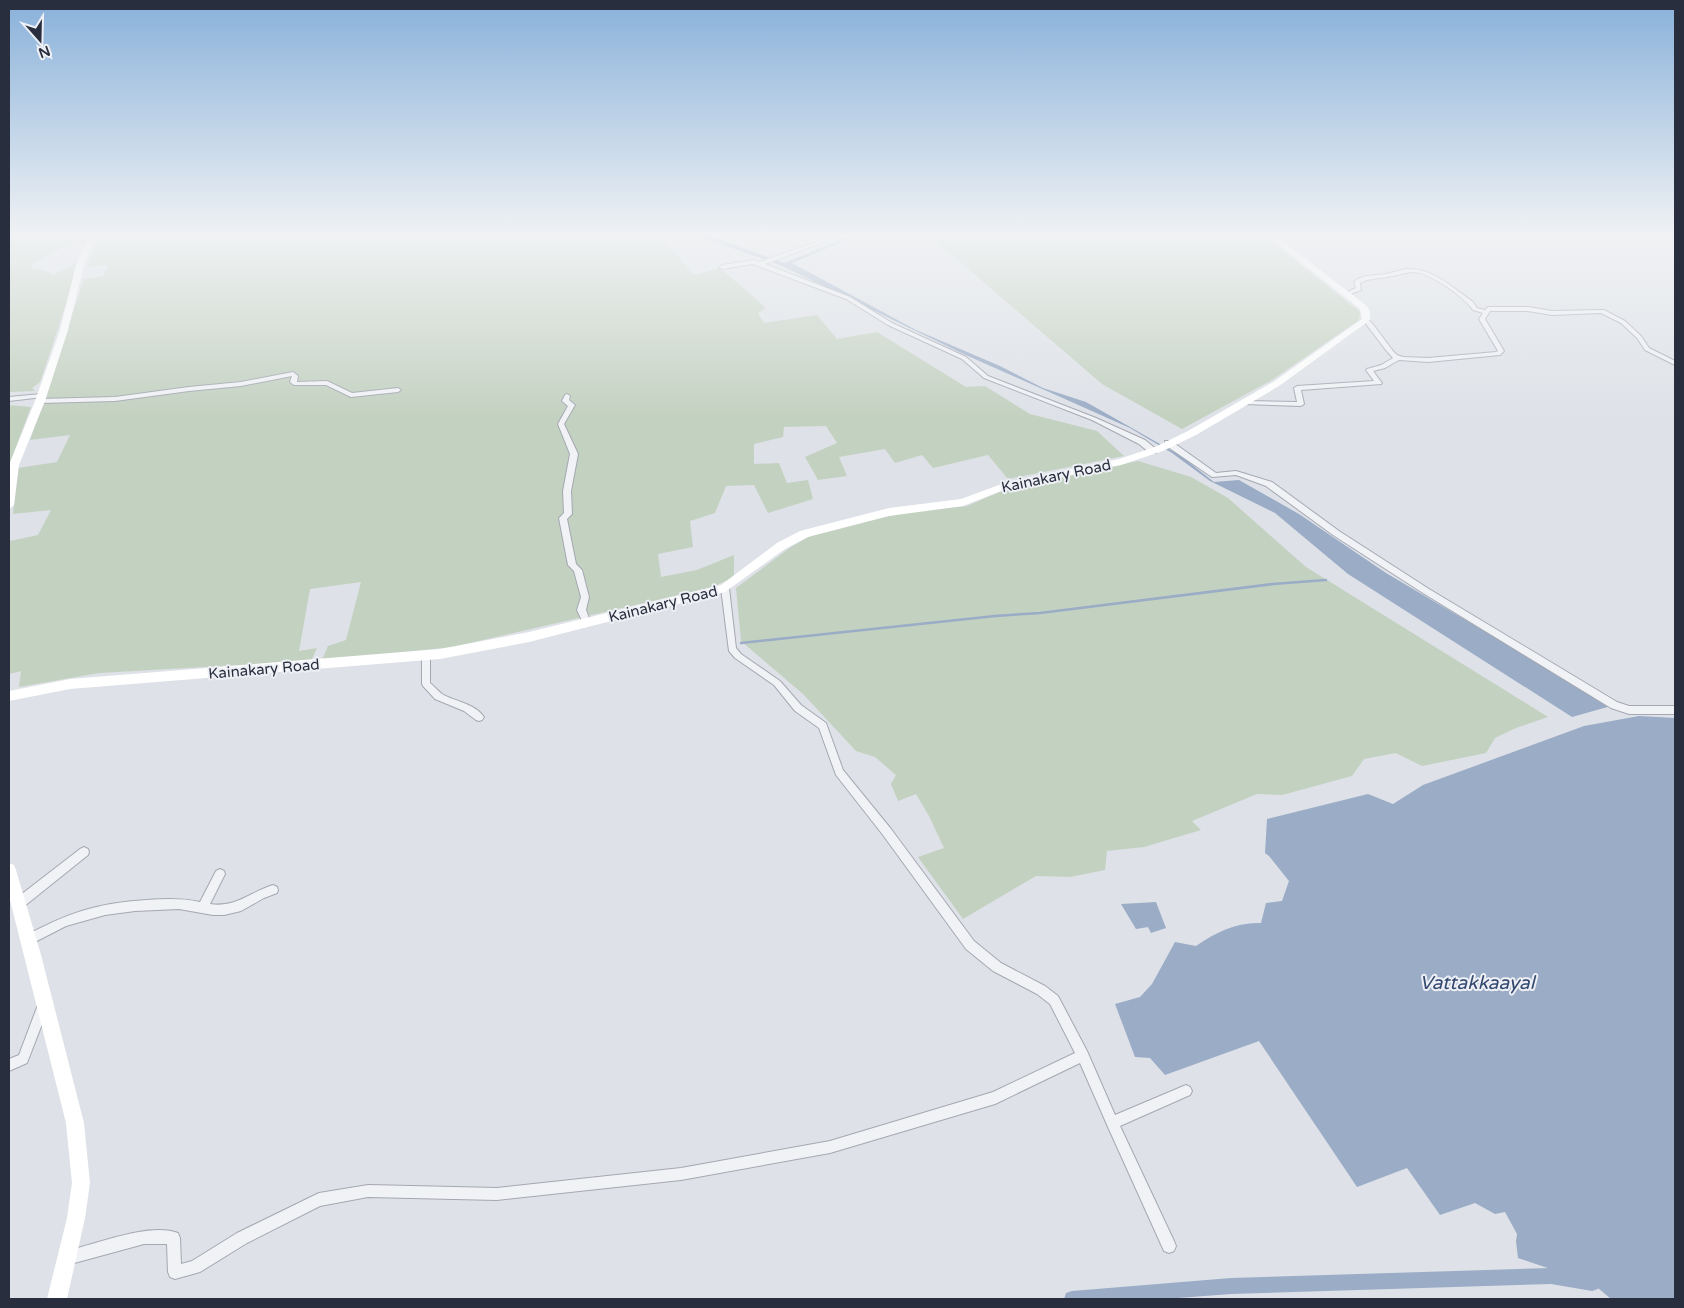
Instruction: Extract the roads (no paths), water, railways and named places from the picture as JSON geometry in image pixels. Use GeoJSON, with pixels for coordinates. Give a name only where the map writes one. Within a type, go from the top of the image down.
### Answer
{"type":"FeatureCollection","features":[{"type":"Feature","properties":{"kind":"main road"},"geometry":{"type":"LineString","coordinates":[[9,505],[14,465],[41,399],[64,330],[72,296]]}},
{"type":"Feature","properties":{"kind":"main road"},"geometry":{"type":"LineString","coordinates":[[1349,296],[1364,308],[1366,320]]}},
{"type":"Feature","properties":{"kind":"main road","name":"Kainakary Road"},"geometry":{"type":"LineString","coordinates":[[9,696],[70,684],[426,655],[484,646],[587,623],[725,588],[781,546],[812,532],[889,512],[963,502],[1007,485],[1121,462],[1162,447],[1192,433],[1245,403],[1310,362],[1366,320]]}},
{"type":"Feature","properties":{"kind":"main road"},"geometry":{"type":"LineString","coordinates":[[9,870],[29,940],[75,1123],[81,1183],[76,1218],[57,1299]]}},
{"type":"Feature","properties":{"kind":"street"},"geometry":{"type":"LineString","coordinates":[[843,296],[890,324],[964,358],[986,377],[1094,419],[1142,442],[1162,447],[1215,475],[1236,473],[1269,484],[1336,532],[1426,591],[1614,705],[1629,710],[1675,710]]}},
{"type":"Feature","properties":{"kind":"street"},"geometry":{"type":"LineString","coordinates":[[1461,296],[1471,303],[1474,309],[1486,312]]}},
{"type":"Feature","properties":{"kind":"street"},"geometry":{"type":"LineString","coordinates":[[1366,320],[1397,358],[1406,360],[1439,359],[1498,354],[1501,350],[1482,319],[1488,309],[1528,309],[1552,313],[1602,311],[1623,322],[1639,337],[1647,349],[1675,364]]}},
{"type":"Feature","properties":{"kind":"street"},"geometry":{"type":"LineString","coordinates":[[1245,403],[1302,404],[1297,388],[1379,384],[1369,370],[1383,367],[1397,358]]}},
{"type":"Feature","properties":{"kind":"street"},"geometry":{"type":"LineString","coordinates":[[9,399],[115,399],[241,384],[293,374],[296,384],[327,382],[348,394],[398,390]]}},
{"type":"Feature","properties":{"kind":"street"},"geometry":{"type":"LineString","coordinates":[[567,396],[565,401],[572,405],[561,424],[574,454],[569,470],[566,493],[568,514],[563,518],[572,565],[578,570],[585,597],[580,608],[587,623]]}},
{"type":"Feature","properties":{"kind":"street"},"geometry":{"type":"LineString","coordinates":[[725,588],[732,649],[738,656],[776,683],[798,708],[823,726],[840,772],[887,832],[970,945],[997,967],[1041,990],[1054,1000],[1083,1055],[1168,1246]]}},
{"type":"Feature","properties":{"kind":"street"},"geometry":{"type":"LineString","coordinates":[[426,655],[426,684],[438,696],[466,708],[479,717]]}},
{"type":"Feature","properties":{"kind":"street"},"geometry":{"type":"LineString","coordinates":[[18,904],[84,852]]}},
{"type":"Feature","properties":{"kind":"street"},"geometry":{"type":"LineString","coordinates":[[203,907],[220,874]]}},
{"type":"Feature","properties":{"kind":"street"},"geometry":{"type":"LineString","coordinates":[[29,940],[63,922],[110,909],[180,904],[216,911],[233,909],[247,904],[261,893],[273,890]]}},
{"type":"Feature","properties":{"kind":"street"},"geometry":{"type":"LineString","coordinates":[[9,1065],[23,1059],[45,1002]]}},
{"type":"Feature","properties":{"kind":"street"},"geometry":{"type":"LineString","coordinates":[[67,1258],[144,1237],[172,1238],[175,1272],[195,1267],[242,1238],[319,1200],[368,1191],[497,1194],[681,1174],[830,1147],[995,1098],[1083,1055]]}},
{"type":"Feature","properties":{"kind":"street"},"geometry":{"type":"LineString","coordinates":[[1112,1123],[1186,1091]]}},
{"type":"Feature","properties":{"kind":"water"},"geometry":{"type":"Polygon","coordinates":[[[844,296],[853,296],[916,330],[1000,366],[1043,388],[1086,402],[1181,456],[1214,482],[1239,480],[1299,514],[1386,573],[1611,706],[1572,717],[1348,574],[1275,513],[1210,481],[1172,453],[1130,428],[959,352],[844,296]]]}},
{"type":"Feature","properties":{"kind":"water","name":"Vattakkaayal"},"geometry":{"type":"Polygon","coordinates":[[[1639,716],[1675,718],[1675,1299],[1611,1299],[1592,1283],[1518,1258],[1517,1234],[1505,1212],[1495,1214],[1475,1203],[1440,1215],[1407,1168],[1357,1187],[1259,1041],[1165,1075],[1150,1058],[1135,1057],[1115,1004],[1140,997],[1152,984],[1175,942],[1196,946],[1211,936],[1235,926],[1261,923],[1266,903],[1282,901],[1289,881],[1265,853],[1267,819],[1368,794],[1393,804],[1423,785],[1584,726],[1639,716]]]}},
{"type":"Feature","properties":{"kind":"water"},"geometry":{"type":"Polygon","coordinates":[[[1156,902],[1166,928],[1151,933],[1148,927],[1136,929],[1121,904],[1156,902]]]}},
{"type":"Feature","properties":{"kind":"waterway"},"geometry":{"type":"LineString","coordinates":[[741,643],[995,616],[1040,613],[1273,584],[1326,580]]}},
{"type":"Feature","properties":{"kind":"waterway"},"geometry":{"type":"LineString","coordinates":[[1072,1299],[1231,1286],[1551,1276],[1592,1283]]}}]}
